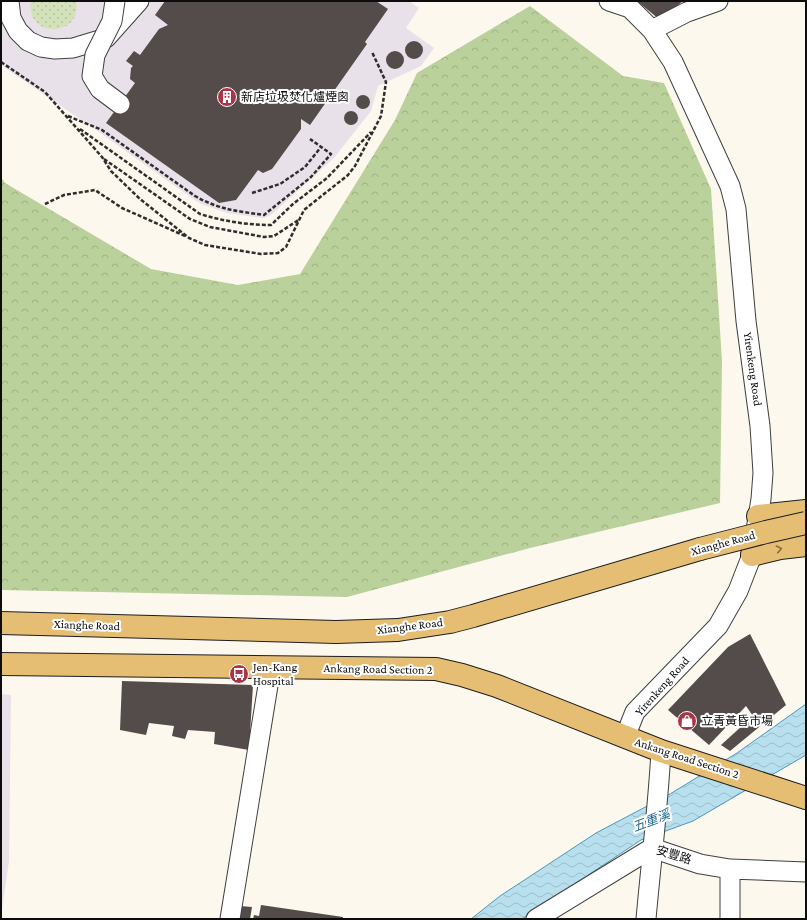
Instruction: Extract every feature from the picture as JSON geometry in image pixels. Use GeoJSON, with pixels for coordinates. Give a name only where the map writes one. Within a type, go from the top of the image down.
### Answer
{"type":"FeatureCollection","features":[{"type":"Feature","properties":{"kind":"main road"},"geometry":{"type":"LineString","coordinates":[[758,516],[806,511]]}},
{"type":"Feature","properties":{"kind":"main road","name":"Xianghe Road"},"geometry":{"type":"LineString","coordinates":[[1,623],[343,632],[398,630],[450,622],[473,616],[700,549],[806,523]]}},
{"type":"Feature","properties":{"kind":"main road"},"geometry":{"type":"LineString","coordinates":[[752,556],[780,548],[806,545]]}},
{"type":"Feature","properties":{"kind":"main road","name":"Ankang Road Section 2"},"geometry":{"type":"LineString","coordinates":[[1,664],[436,669],[462,675],[497,686],[661,751],[806,798]]}},
{"type":"Feature","properties":{"kind":"street"},"geometry":{"type":"LineString","coordinates":[[9,1],[11,18],[18,31],[28,40],[41,47],[55,49],[73,48],[106,38],[139,1]]}},
{"type":"Feature","properties":{"kind":"street"},"geometry":{"type":"LineString","coordinates":[[115,1],[112,21],[95,55],[92,76],[100,89],[120,104]]}},
{"type":"Feature","properties":{"kind":"street","name":"Yirenkeng Road"},"geometry":{"type":"LineString","coordinates":[[610,1],[630,8],[652,30],[673,62],[730,186],[736,209],[746,321],[760,426],[763,473],[761,498],[752,556],[738,591],[718,626],[635,712],[626,737]]}},
{"type":"Feature","properties":{"kind":"street"},"geometry":{"type":"LineString","coordinates":[[652,30],[687,12],[718,1]]}},
{"type":"Feature","properties":{"kind":"street"},"geometry":{"type":"LineString","coordinates":[[230,919],[271,667]]}},
{"type":"Feature","properties":{"kind":"street"},"geometry":{"type":"LineString","coordinates":[[646,919],[652,848],[659,791],[661,751]]}},
{"type":"Feature","properties":{"kind":"street","name":"安豐路"},"geometry":{"type":"LineString","coordinates":[[536,919],[652,848],[700,864],[730,869],[806,872]]}},
{"type":"Feature","properties":{"kind":"street"},"geometry":{"type":"LineString","coordinates":[[730,869],[730,919]]}},
{"type":"Feature","properties":{"kind":"path"},"geometry":{"type":"LineString","coordinates":[[45,204],[64,195],[95,190],[122,208],[205,245],[262,254],[278,253],[286,247],[304,210],[348,175],[355,166],[381,116],[386,82],[372,52]]}},
{"type":"Feature","properties":{"kind":"path"},"geometry":{"type":"LineString","coordinates":[[1,62],[45,92],[67,116],[111,170],[140,199],[189,238]]}},
{"type":"Feature","properties":{"kind":"path"},"geometry":{"type":"LineString","coordinates":[[67,116],[102,130],[210,205],[224,209],[264,215],[310,177],[331,154],[310,139]]}},
{"type":"Feature","properties":{"kind":"path"},"geometry":{"type":"LineString","coordinates":[[76,127],[200,214],[217,220],[248,225],[271,226],[293,204],[327,178],[373,130]]}},
{"type":"Feature","properties":{"kind":"path"},"geometry":{"type":"LineString","coordinates":[[252,193],[280,184],[305,167],[321,147]]}},
{"type":"Feature","properties":{"kind":"path"},"geometry":{"type":"LineString","coordinates":[[102,158],[190,219],[210,227],[236,233],[269,237],[274,236],[300,219]]}},
{"type":"Feature","properties":{"kind":"shaded area"},"geometry":{"type":"Polygon","coordinates":[[[1,1],[409,1],[419,8],[406,28],[434,48],[421,66],[378,86],[371,111],[334,158],[271,215],[264,218],[227,213],[196,201],[1,65],[1,1]]]}},
{"type":"Feature","properties":{"kind":"shaded area"},"geometry":{"type":"Polygon","coordinates":[[[1,694],[11,695],[9,861],[1,916],[1,694]]]}},
{"type":"Feature","properties":{"kind":"green space"},"geometry":{"type":"Polygon","coordinates":[[[31,1],[76,1],[76,13],[71,22],[63,27],[54,29],[44,27],[36,22],[31,13],[31,1]]]}},
{"type":"Feature","properties":{"kind":"green space"},"geometry":{"type":"Polygon","coordinates":[[[530,6],[623,76],[664,83],[711,189],[722,361],[720,503],[530,548],[347,597],[1,590],[1,177],[5,183],[151,269],[238,285],[300,274],[395,120],[417,73],[530,6]]]}},
{"type":"Feature","properties":{"kind":"water","name":"五重溪"},"geometry":{"type":"Polygon","coordinates":[[[806,704],[806,755],[693,821],[641,840],[522,919],[471,919],[500,896],[596,833],[670,794],[737,753],[806,704]]]}},
{"type":"Feature","properties":{"kind":"building","name":"新店垃圾焚化爐煙囪"},"geometry":{"type":"Polygon","coordinates":[[[165,1],[376,1],[388,9],[365,42],[367,44],[310,125],[301,119],[301,129],[272,169],[263,173],[258,170],[236,200],[219,203],[106,123],[135,83],[130,79],[131,68],[133,66],[126,61],[134,51],[140,55],[159,29],[168,25],[155,15],[165,1]]]}},
{"type":"Feature","properties":{"kind":"building"},"geometry":{"type":"Polygon","coordinates":[[[637,1],[683,1],[660,20],[637,1]]]}},
{"type":"Feature","properties":{"kind":"building"},"geometry":{"type":"Polygon","coordinates":[[[414,41],[420,44],[423,50],[420,56],[414,59],[408,56],[405,50],[408,44],[414,41]]]}},
{"type":"Feature","properties":{"kind":"building"},"geometry":{"type":"Polygon","coordinates":[[[395,51],[401,54],[404,60],[401,66],[395,69],[389,66],[386,60],[389,54],[395,51]]]}},
{"type":"Feature","properties":{"kind":"building"},"geometry":{"type":"Polygon","coordinates":[[[363,95],[368,97],[370,102],[368,107],[363,109],[358,107],[356,102],[358,97],[363,95]]]}},
{"type":"Feature","properties":{"kind":"building"},"geometry":{"type":"Polygon","coordinates":[[[351,111],[356,113],[358,118],[356,123],[351,125],[346,123],[344,118],[346,113],[351,111]]]}},
{"type":"Feature","properties":{"kind":"building"},"geometry":{"type":"Polygon","coordinates":[[[750,634],[786,705],[730,751],[721,745],[753,716],[746,706],[709,745],[668,710],[728,647],[750,634]]]}},
{"type":"Feature","properties":{"kind":"building"},"geometry":{"type":"Polygon","coordinates":[[[122,681],[253,685],[249,750],[214,744],[215,732],[188,730],[185,739],[172,736],[174,726],[149,723],[146,735],[120,730],[122,681]]]}},
{"type":"Feature","properties":{"kind":"building"},"geometry":{"type":"Polygon","coordinates":[[[261,905],[343,917],[343,919],[253,919],[254,915],[259,916],[261,905]]]}},
{"type":"Feature","properties":{"kind":"building"},"geometry":{"type":"Polygon","coordinates":[[[240,906],[252,907],[250,919],[238,919],[240,906]]]}},
{"type":"Feature","properties":{"kind":"place","name":"新店垃圾焚化爐煙囪"},"geometry":{"type":"Point","coordinates":[227,97]}},
{"type":"Feature","properties":{"kind":"place","name":"Jen-Kang Hospital"},"geometry":{"type":"Point","coordinates":[239,674]}},
{"type":"Feature","properties":{"kind":"place","name":"立青黃昏市場"},"geometry":{"type":"Point","coordinates":[687,721]}}]}
